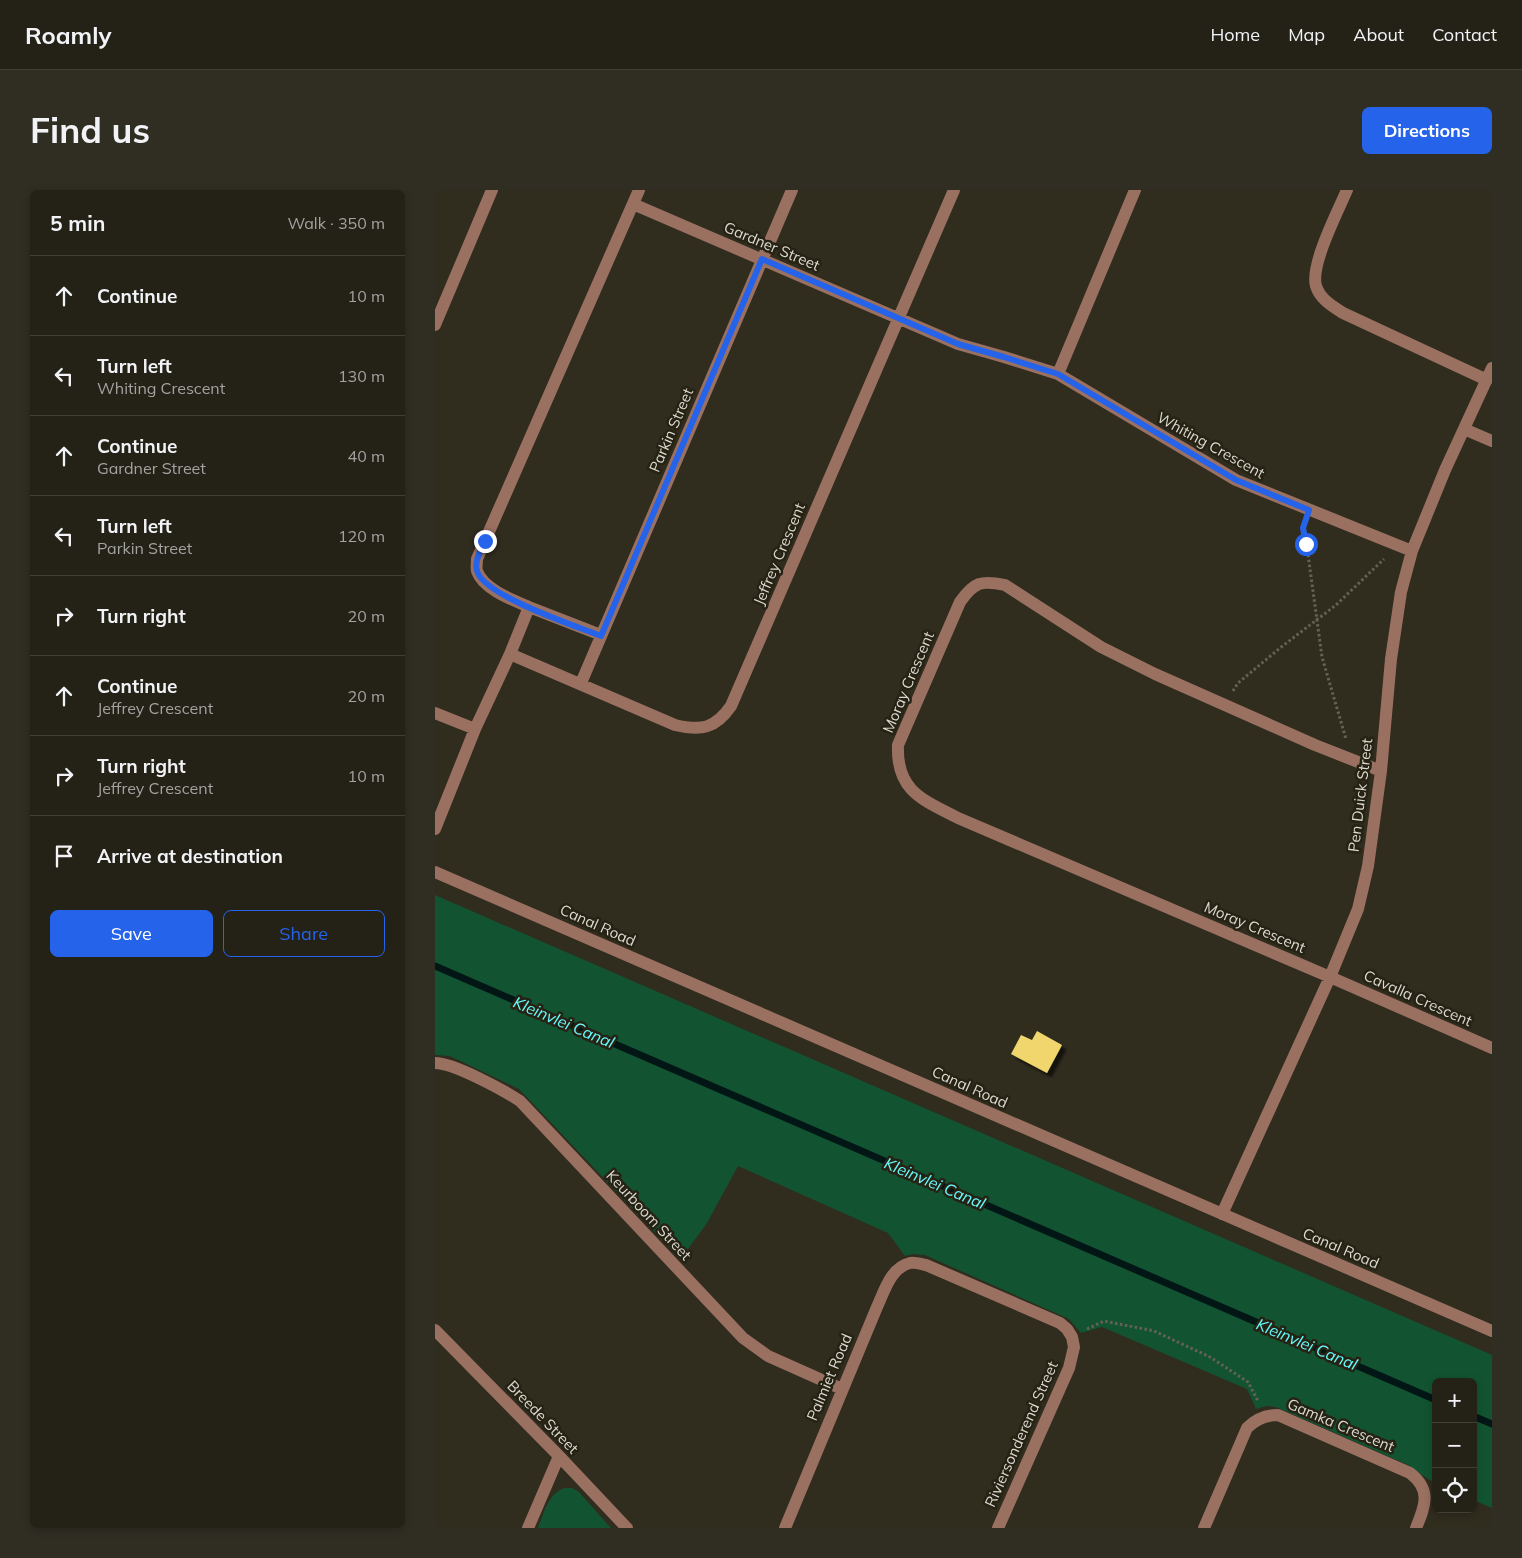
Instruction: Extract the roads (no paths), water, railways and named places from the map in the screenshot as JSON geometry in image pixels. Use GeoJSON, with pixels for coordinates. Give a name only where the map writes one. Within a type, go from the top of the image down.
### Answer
{"type":"FeatureCollection","features":[{"type":"Feature","properties":{"kind":"street"},"geometry":{"type":"LineString","coordinates":[[435,324],[438,308],[492,190]]}},
{"type":"Feature","properties":{"kind":"street"},"geometry":{"type":"LineString","coordinates":[[601,636],[529,607],[493,589],[482,580],[477,570],[477,559],[639,190]]}},
{"type":"Feature","properties":{"kind":"street","name":"Parkin Street"},"geometry":{"type":"LineString","coordinates":[[581,683],[792,190]]}},
{"type":"Feature","properties":{"kind":"street","name":"Jeffrey Crescent"},"geometry":{"type":"LineString","coordinates":[[510,654],[675,725],[701,729],[722,718],[731,706],[954,190]]}},
{"type":"Feature","properties":{"kind":"street"},"geometry":{"type":"LineString","coordinates":[[1058,374],[1135,190]]}},
{"type":"Feature","properties":{"kind":"street"},"geometry":{"type":"LineString","coordinates":[[1347,190],[1315,269],[1314,276],[1317,287],[1324,300],[1343,313],[1489,374]]}},
{"type":"Feature","properties":{"kind":"street","name":"Gardner Street"},"geometry":{"type":"LineString","coordinates":[[633,204],[898,319]]}},
{"type":"Feature","properties":{"kind":"street","name":"Whiting Crescent"},"geometry":{"type":"LineString","coordinates":[[898,319],[958,344],[1058,374],[1236,480],[1411,551]]}},
{"type":"Feature","properties":{"kind":"street","name":"Pen Duick Street"},"geometry":{"type":"LineString","coordinates":[[1222,1214],[1330,977],[1358,910],[1368,866],[1381,771],[1391,659],[1401,592],[1411,551],[1445,470],[1489,374]]}},
{"type":"Feature","properties":{"kind":"street"},"geometry":{"type":"LineString","coordinates":[[1464,428],[1492,441]]}},
{"type":"Feature","properties":{"kind":"street","name":"Moray Crescent"},"geometry":{"type":"LineString","coordinates":[[1330,977],[958,818],[919,797],[907,783],[897,758],[898,745],[960,602],[968,590],[978,583],[990,582],[1005,585],[1101,647],[1155,674],[1381,771]]}},
{"type":"Feature","properties":{"kind":"street"},"geometry":{"type":"LineString","coordinates":[[435,829],[475,729],[510,654],[529,607]]}},
{"type":"Feature","properties":{"kind":"street"},"geometry":{"type":"LineString","coordinates":[[435,713],[475,729]]}},
{"type":"Feature","properties":{"kind":"street","name":"Canal Road"},"geometry":{"type":"LineString","coordinates":[[435,872],[1492,1331]]}},
{"type":"Feature","properties":{"kind":"street","name":"Cavalla Crescent"},"geometry":{"type":"LineString","coordinates":[[1330,977],[1492,1048]]}},
{"type":"Feature","properties":{"kind":"street","name":"Keurboom Street"},"geometry":{"type":"LineString","coordinates":[[435,1063],[449,1066],[497,1086],[520,1101],[743,1338],[768,1356],[842,1389]]}},
{"type":"Feature","properties":{"kind":"street","name":"Palmiet Road"},"geometry":{"type":"LineString","coordinates":[[785,1528],[890,1279],[900,1268],[910,1263],[926,1264],[1048,1316],[1067,1329],[1072,1337]]}},
{"type":"Feature","properties":{"kind":"street","name":"Breede Street"},"geometry":{"type":"LineString","coordinates":[[435,1330],[627,1528]]}},
{"type":"Feature","properties":{"kind":"street","name":"Riviersonderend Street"},"geometry":{"type":"LineString","coordinates":[[998,1528],[1069,1368],[1074,1348],[1072,1337]]}},
{"type":"Feature","properties":{"kind":"street","name":"Gamka Crescent"},"geometry":{"type":"LineString","coordinates":[[1204,1528],[1247,1428],[1267,1415],[1278,1415],[1410,1473],[1420,1482],[1425,1498],[1425,1508],[1416,1528]]}},
{"type":"Feature","properties":{"kind":"street"},"geometry":{"type":"LineString","coordinates":[[527,1528],[559,1456]]}},
{"type":"Feature","properties":{"kind":"waterway","name":"Kleinvlei Canal"},"geometry":{"type":"LineString","coordinates":[[435,966],[1432,1398]]}},
{"type":"Feature","properties":{"kind":"waterway","name":"Kleinvlei Canal"},"geometry":{"type":"LineString","coordinates":[[1477,1418],[1492,1424]]}}]}
